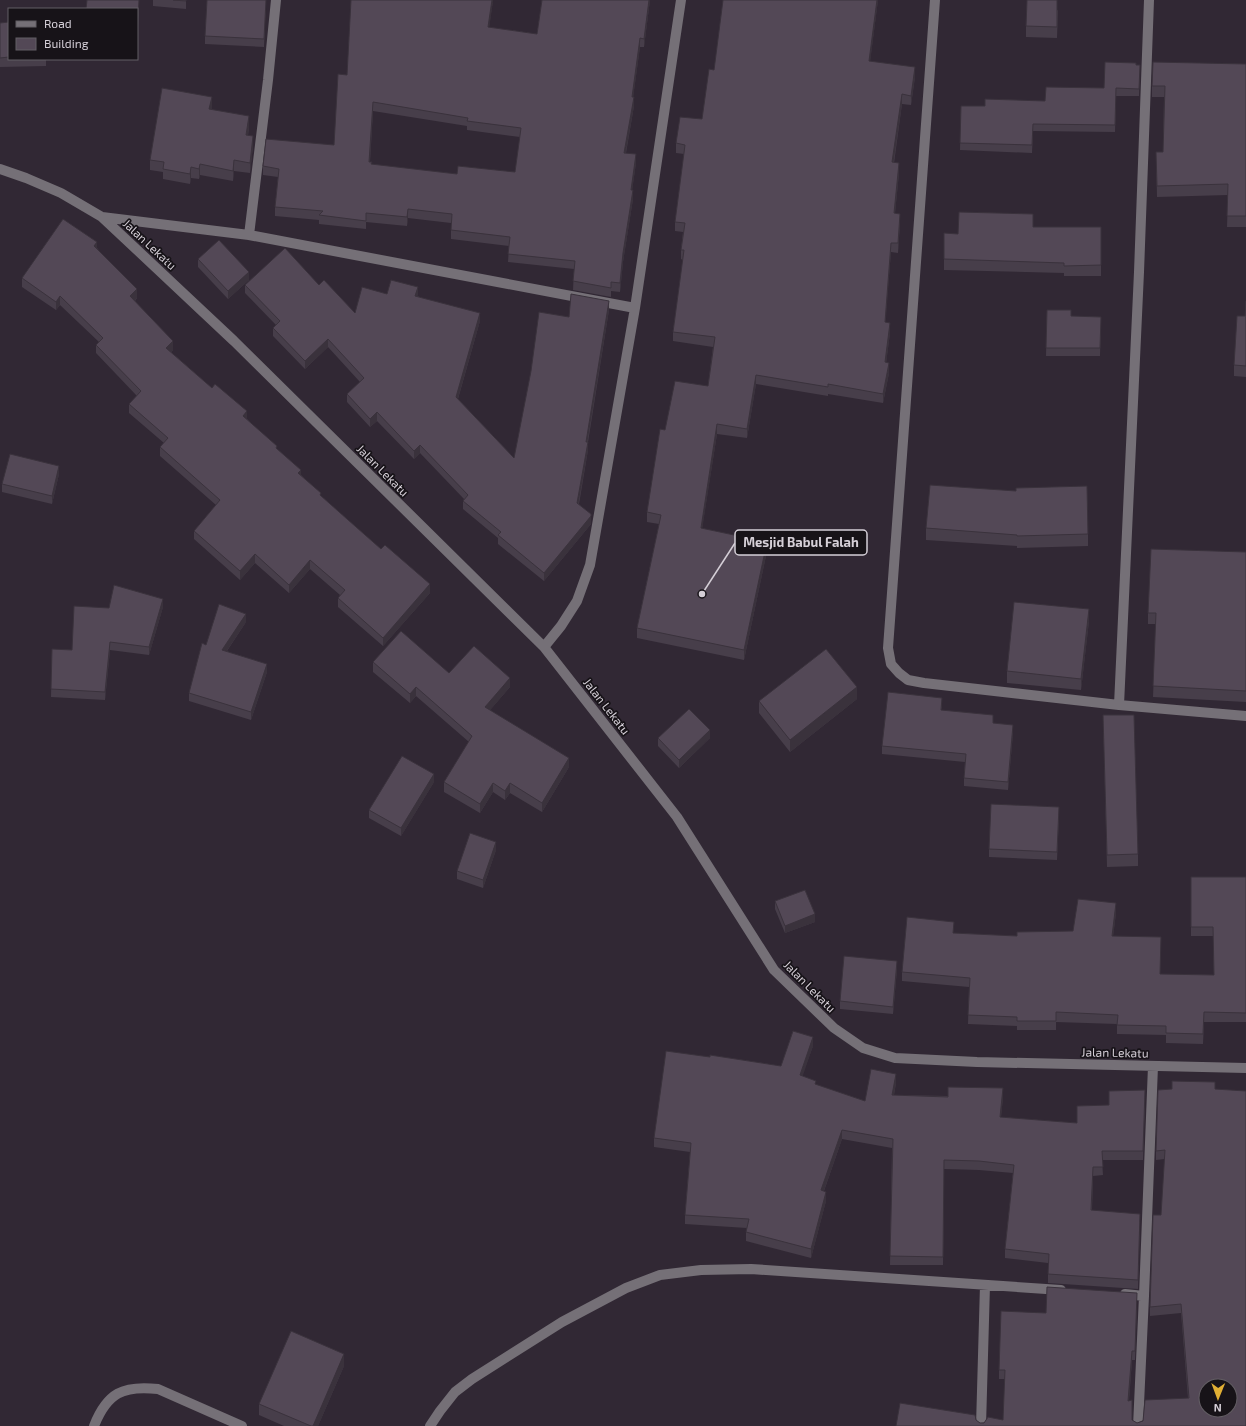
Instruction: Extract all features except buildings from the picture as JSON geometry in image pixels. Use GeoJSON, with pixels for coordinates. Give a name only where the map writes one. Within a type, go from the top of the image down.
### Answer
{"type":"FeatureCollection","features":[{"type":"Feature","properties":{"kind":"street"},"geometry":{"type":"LineString","coordinates":[[249,235],[276,0]]}},
{"type":"Feature","properties":{"kind":"street"},"geometry":{"type":"LineString","coordinates":[[544,647],[562,626],[577,601],[590,565],[635,308],[681,0]]}},
{"type":"Feature","properties":{"kind":"street"},"geometry":{"type":"LineString","coordinates":[[935,0],[888,648],[891,664],[908,680],[924,684],[1119,705],[1246,716]]}},
{"type":"Feature","properties":{"kind":"street"},"geometry":{"type":"LineString","coordinates":[[1119,705],[1139,279],[1148,0]]}},
{"type":"Feature","properties":{"kind":"street","name":"Jalan Lekatu"},"geometry":{"type":"LineString","coordinates":[[0,169],[61,193],[102,217],[234,341],[544,647],[677,817],[774,970],[834,1028],[863,1048],[896,1058],[977,1062],[1246,1068]]}},
{"type":"Feature","properties":{"kind":"street"},"geometry":{"type":"LineString","coordinates":[[102,217],[249,235],[635,308]]}},
{"type":"Feature","properties":{"kind":"street"},"geometry":{"type":"LineString","coordinates":[[1138,1426],[1153,1066]]}},
{"type":"Feature","properties":{"kind":"street"},"geometry":{"type":"LineString","coordinates":[[430,1426],[455,1392],[489,1367],[575,1316],[626,1288],[660,1275],[701,1270],[751,1268],[1073,1291]]}},
{"type":"Feature","properties":{"kind":"street"},"geometry":{"type":"LineString","coordinates":[[981,1426],[985,1285]]}},
{"type":"Feature","properties":{"kind":"street"},"geometry":{"type":"LineString","coordinates":[[1113,1294],[1144,1296]]}},
{"type":"Feature","properties":{"kind":"street"},"geometry":{"type":"LineString","coordinates":[[94,1426],[99,1414],[115,1394],[130,1389],[143,1387],[158,1389],[242,1426]]}},
{"type":"Feature","properties":{"kind":"place","name":"Mesjid Babul Falah"},"geometry":{"type":"Point","coordinates":[702,594]}}]}
